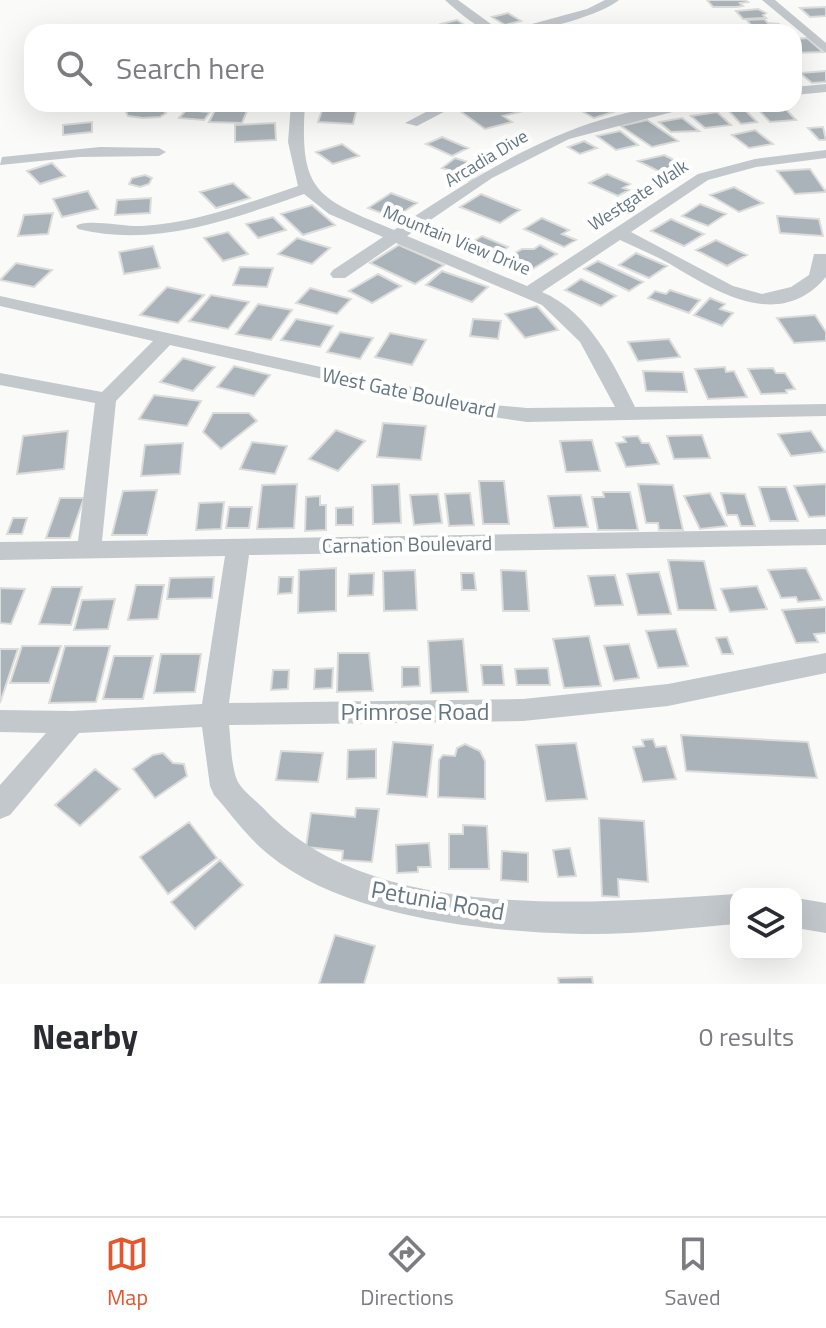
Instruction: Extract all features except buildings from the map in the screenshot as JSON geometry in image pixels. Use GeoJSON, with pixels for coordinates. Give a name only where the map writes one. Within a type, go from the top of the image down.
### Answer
{"type":"FeatureCollection","features":[{"type":"Feature","properties":{"kind":"street"},"geometry":{"type":"LineString","coordinates":[[451,0],[485,24]]}},
{"type":"Feature","properties":{"kind":"street"},"geometry":{"type":"LineString","coordinates":[[541,24],[591,12],[613,0]]}},
{"type":"Feature","properties":{"kind":"street"},"geometry":{"type":"LineString","coordinates":[[768,0],[796,24]]}},
{"type":"Feature","properties":{"kind":"street"},"geometry":{"type":"LineString","coordinates":[[802,29],[826,49]]}},
{"type":"Feature","properties":{"kind":"street"},"geometry":{"type":"LineString","coordinates":[[802,90],[826,88]]}},
{"type":"Feature","properties":{"kind":"street"},"geometry":{"type":"LineString","coordinates":[[84,226],[112,232],[158,230],[211,220],[306,188],[295,142],[297,112]]}},
{"type":"Feature","properties":{"kind":"street"},"geometry":{"type":"LineString","coordinates":[[412,123],[435,112]]}},
{"type":"Feature","properties":{"kind":"street","name":"Arcadia Dive"},"geometry":{"type":"LineString","coordinates":[[339,274],[436,213],[487,175],[564,136],[658,112]]}},
{"type":"Feature","properties":{"kind":"street"},"geometry":{"type":"LineString","coordinates":[[1,160],[80,152],[159,152]]}},
{"type":"Feature","properties":{"kind":"street","name":"Westgate Walk"},"geometry":{"type":"LineString","coordinates":[[530,292],[703,177],[755,163],[826,154]]}},
{"type":"Feature","properties":{"kind":"street","name":"Mountain View Drive"},"geometry":{"type":"LineString","coordinates":[[306,188],[335,211],[530,292],[574,320],[594,345],[627,411]]}},
{"type":"Feature","properties":{"kind":"street"},"geometry":{"type":"LineString","coordinates":[[617,232],[671,258],[721,289],[756,300],[785,298],[803,289],[817,277],[820,258]]}},
{"type":"Feature","properties":{"kind":"street","name":"West Gate Boulevard"},"geometry":{"type":"LineString","coordinates":[[0,301],[493,411],[527,415],[826,410]]}},
{"type":"Feature","properties":{"kind":"street"},"geometry":{"type":"LineString","coordinates":[[89,550],[106,399],[164,340]]}},
{"type":"Feature","properties":{"kind":"street"},"geometry":{"type":"LineString","coordinates":[[0,379],[106,399]]}},
{"type":"Feature","properties":{"kind":"street","name":"Carnation Boulevard"},"geometry":{"type":"LineString","coordinates":[[0,551],[822,543]]}},
{"type":"Feature","properties":{"kind":"street","name":"Petunia Road"},"geometry":{"type":"LineString","coordinates":[[238,547],[214,715],[224,786],[278,844],[327,873],[379,894],[479,912],[585,919],[730,909]]}},
{"type":"Feature","properties":{"kind":"street","name":"Primrose Road"},"geometry":{"type":"LineString","coordinates":[[0,721],[72,722],[214,715],[523,710],[668,695],[826,663]]}},
{"type":"Feature","properties":{"kind":"street"},"geometry":{"type":"LineString","coordinates":[[0,806],[72,722]]}},
{"type":"Feature","properties":{"kind":"street"},"geometry":{"type":"LineString","coordinates":[[802,914],[826,918]]}}]}
